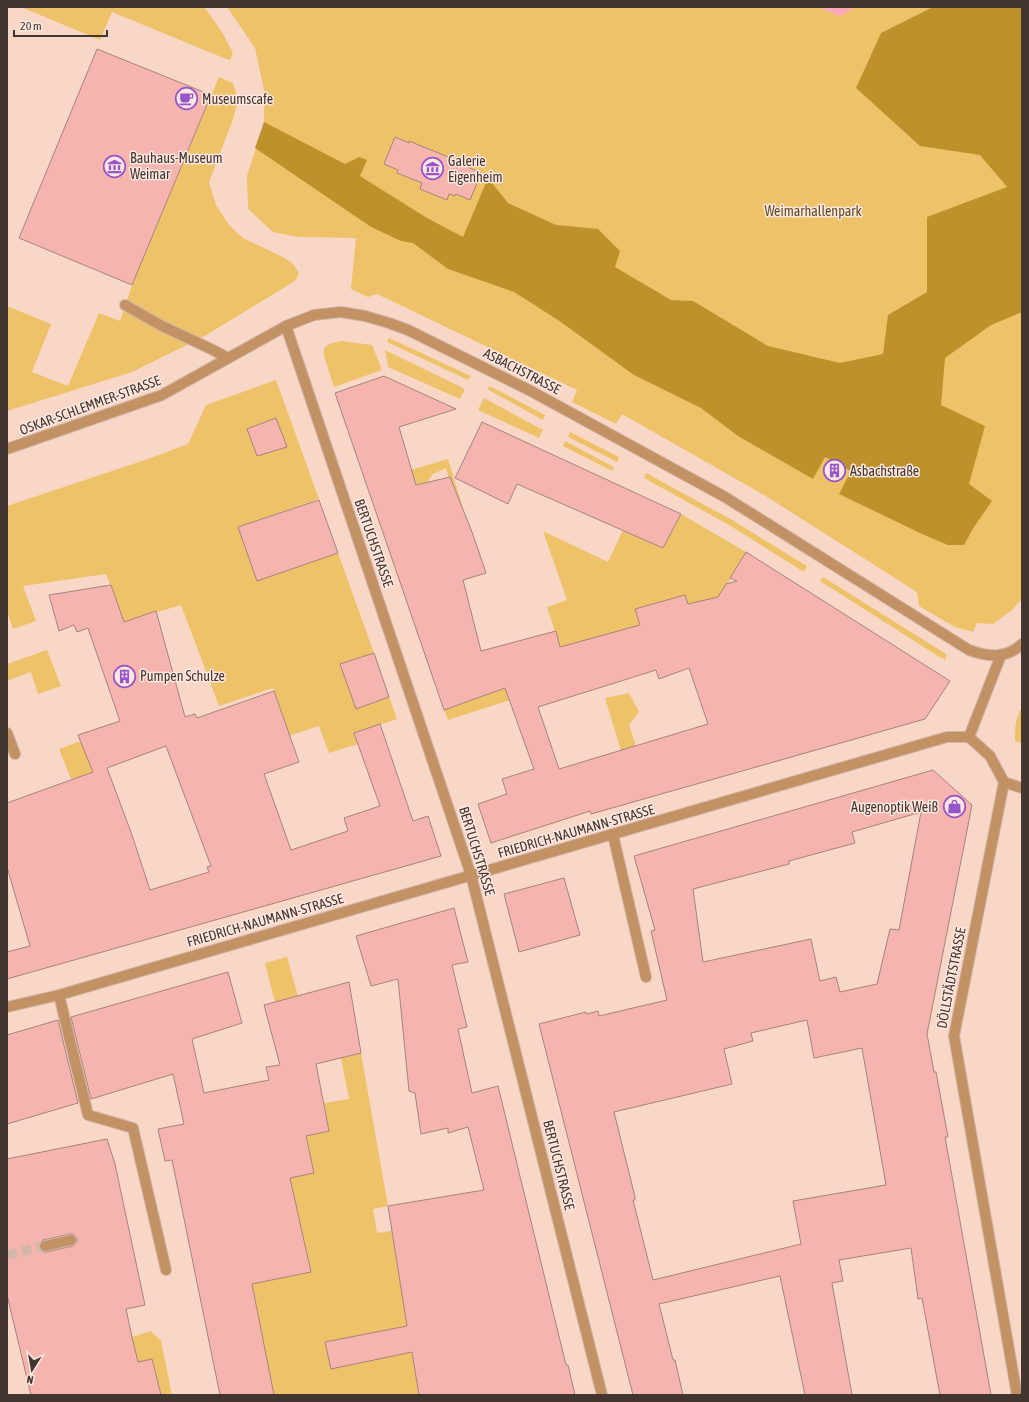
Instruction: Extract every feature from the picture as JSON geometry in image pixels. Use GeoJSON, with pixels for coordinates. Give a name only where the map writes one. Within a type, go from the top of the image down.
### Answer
{"type":"FeatureCollection","features":[{"type":"Feature","properties":{"kind":"street"},"geometry":{"type":"LineString","coordinates":[[125,305],[162,326],[228,358]]}},
{"type":"Feature","properties":{"kind":"street","name":"ASBACHSTRASSE"},"geometry":{"type":"LineString","coordinates":[[286,326],[314,315],[341,312],[365,316],[408,330],[529,390],[725,498],[969,650],[983,656],[1001,655]]}},
{"type":"Feature","properties":{"kind":"street","name":"OSKAR-SCHLEMMER-STRASSE"},"geometry":{"type":"LineString","coordinates":[[7,449],[162,396],[286,326]]}},
{"type":"Feature","properties":{"kind":"street","name":"BERTUCHSTRASSE"},"geometry":{"type":"LineString","coordinates":[[286,326],[471,875],[602,1395]]}},
{"type":"Feature","properties":{"kind":"street"},"geometry":{"type":"LineString","coordinates":[[1022,644],[1001,655],[969,737],[990,756],[1004,782],[1022,788]]}},
{"type":"Feature","properties":{"kind":"street"},"geometry":{"type":"LineString","coordinates":[[7,734],[15,754]]}},
{"type":"Feature","properties":{"kind":"street","name":"FRIEDRICH-NAUMANN-STRASSE"},"geometry":{"type":"LineString","coordinates":[[7,1007],[59,994],[613,835],[947,737],[969,737]]}},
{"type":"Feature","properties":{"kind":"street","name":"DÖLLSTÄDTSTRASSE"},"geometry":{"type":"LineString","coordinates":[[1004,782],[954,1036],[1017,1395]]}},
{"type":"Feature","properties":{"kind":"street"},"geometry":{"type":"LineString","coordinates":[[613,835],[646,977]]}},
{"type":"Feature","properties":{"kind":"street"},"geometry":{"type":"LineString","coordinates":[[59,994],[88,1115],[133,1128],[166,1270]]}},
{"type":"Feature","properties":{"kind":"street"},"geometry":{"type":"LineString","coordinates":[[44,1246],[71,1240]]}},
{"type":"Feature","properties":{"kind":"green space"},"geometry":{"type":"Polygon","coordinates":[[[21,7],[204,7],[222,32],[233,53],[230,60],[226,59],[112,12],[100,40],[21,7]]]}},
{"type":"Feature","properties":{"kind":"green space","name":"Weimarhallenpark"},"geometry":{"type":"Polygon","coordinates":[[[227,7],[818,7],[840,16],[853,8],[868,7],[1022,7],[1022,599],[1011,611],[993,624],[977,623],[973,632],[955,627],[919,606],[917,592],[764,495],[622,414],[616,424],[572,402],[577,390],[377,294],[368,297],[351,289],[356,238],[298,237],[273,232],[248,209],[247,176],[264,123],[264,90],[255,48],[227,7]]]}},
{"type":"Feature","properties":{"kind":"green space"},"geometry":{"type":"Polygon","coordinates":[[[219,77],[233,83],[236,92],[237,105],[209,182],[216,205],[229,225],[243,238],[285,258],[293,264],[299,273],[295,281],[203,337],[132,372],[7,411],[7,306],[51,324],[32,372],[68,386],[99,313],[120,321],[132,285],[219,77]]]}},
{"type":"Feature","properties":{"kind":"green space"},"geometry":{"type":"Polygon","coordinates":[[[389,338],[471,376],[468,380],[387,342],[389,338]]]}},
{"type":"Feature","properties":{"kind":"green space"},"geometry":{"type":"Polygon","coordinates":[[[341,341],[372,345],[382,370],[334,387],[324,356],[324,348],[329,344],[341,341]]]}},
{"type":"Feature","properties":{"kind":"green space"},"geometry":{"type":"Polygon","coordinates":[[[385,350],[465,389],[460,399],[388,367],[385,350]]]}},
{"type":"Feature","properties":{"kind":"green space"},"geometry":{"type":"Polygon","coordinates":[[[276,380],[319,499],[239,527],[257,581],[338,553],[374,653],[341,664],[356,708],[389,697],[397,719],[355,733],[358,744],[329,753],[319,726],[289,736],[273,688],[219,706],[181,605],[124,622],[106,574],[23,586],[36,621],[13,629],[7,611],[7,506],[145,460],[188,444],[206,405],[276,380]]]}},
{"type":"Feature","properties":{"kind":"green space"},"geometry":{"type":"Polygon","coordinates":[[[490,386],[545,415],[543,420],[487,389],[490,386]]]}},
{"type":"Feature","properties":{"kind":"green space"},"geometry":{"type":"Polygon","coordinates":[[[484,398],[543,430],[539,438],[478,410],[484,398]]]}},
{"type":"Feature","properties":{"kind":"green space"},"geometry":{"type":"Polygon","coordinates":[[[570,432],[619,457],[617,462],[568,437],[570,432]]]}},
{"type":"Feature","properties":{"kind":"green space"},"geometry":{"type":"Polygon","coordinates":[[[565,441],[614,467],[612,471],[563,446],[565,441]]]}},
{"type":"Feature","properties":{"kind":"green space"},"geometry":{"type":"Polygon","coordinates":[[[448,459],[466,518],[455,499],[446,468],[433,474],[427,482],[416,485],[411,470],[448,459]]]}},
{"type":"Feature","properties":{"kind":"green space"},"geometry":{"type":"Polygon","coordinates":[[[646,473],[732,520],[807,566],[804,572],[729,525],[644,478],[646,473]]]}},
{"type":"Feature","properties":{"kind":"green space"},"geometry":{"type":"Polygon","coordinates":[[[681,514],[746,552],[720,597],[688,605],[635,609],[643,635],[560,647],[547,607],[567,600],[543,531],[608,562],[623,530],[663,548],[681,514]]]}},
{"type":"Feature","properties":{"kind":"green space"},"geometry":{"type":"Polygon","coordinates":[[[823,577],[946,654],[946,660],[820,581],[823,577]]]}},
{"type":"Feature","properties":{"kind":"green space"},"geometry":{"type":"Polygon","coordinates":[[[515,642],[510,700],[448,720],[444,710],[492,693],[488,681],[515,642]]]}},
{"type":"Feature","properties":{"kind":"green space"},"geometry":{"type":"Polygon","coordinates":[[[47,650],[61,686],[38,694],[31,672],[7,681],[7,664],[47,650]]]}},
{"type":"Feature","properties":{"kind":"green space"},"geometry":{"type":"Polygon","coordinates":[[[629,693],[639,712],[629,725],[636,746],[621,751],[605,698],[629,693]]]}},
{"type":"Feature","properties":{"kind":"green space"},"geometry":{"type":"Polygon","coordinates":[[[1022,707],[1022,743],[1015,741],[1015,728],[1022,707]]]}},
{"type":"Feature","properties":{"kind":"green space"},"geometry":{"type":"Polygon","coordinates":[[[81,741],[93,773],[71,779],[59,749],[81,741]]]}},
{"type":"Feature","properties":{"kind":"green space"},"geometry":{"type":"Polygon","coordinates":[[[287,957],[298,996],[275,1002],[265,963],[287,957]]]}},
{"type":"Feature","properties":{"kind":"green space"},"geometry":{"type":"Polygon","coordinates":[[[361,1053],[388,1206],[373,1209],[377,1233],[392,1231],[419,1395],[274,1395],[252,1283],[311,1272],[290,1178],[314,1173],[306,1136],[329,1131],[324,1103],[349,1099],[341,1058],[361,1053]],[[326,1342],[331,1368],[376,1359],[326,1342]]]}},
{"type":"Feature","properties":{"kind":"green space"},"geometry":{"type":"Polygon","coordinates":[[[151,1331],[161,1341],[172,1395],[156,1395],[161,1394],[152,1359],[102,1371],[135,1351],[132,1337],[151,1331]]]}},
{"type":"Feature","properties":{"kind":"shaded area"},"geometry":{"type":"Polygon","coordinates":[[[818,7],[868,7],[853,8],[840,16],[818,7]]]}},
{"type":"Feature","properties":{"kind":"shaded area"},"geometry":{"type":"Polygon","coordinates":[[[933,7],[1022,7],[1022,312],[991,325],[945,358],[941,405],[985,426],[969,484],[992,501],[974,527],[964,545],[948,545],[839,494],[851,471],[825,457],[813,479],[738,436],[701,408],[634,375],[558,320],[514,292],[448,269],[413,243],[401,241],[371,227],[255,148],[264,122],[345,164],[359,157],[367,160],[360,176],[427,218],[463,237],[488,178],[508,203],[556,225],[598,229],[620,251],[615,267],[671,300],[693,301],[768,346],[840,363],[883,354],[888,315],[927,292],[927,217],[1007,187],[980,155],[920,146],[856,88],[881,33],[933,7]]]}},
{"type":"Feature","properties":{"kind":"building"},"geometry":{"type":"Polygon","coordinates":[[[97,49],[211,95],[132,285],[19,238],[97,49]]]}},
{"type":"Feature","properties":{"kind":"building"},"geometry":{"type":"Polygon","coordinates":[[[395,137],[409,143],[409,141],[468,165],[468,167],[481,173],[470,200],[456,194],[455,196],[449,194],[447,200],[420,189],[422,183],[397,173],[398,170],[384,164],[395,137]]]}},
{"type":"Feature","properties":{"kind":"building"},"geometry":{"type":"Polygon","coordinates":[[[384,376],[456,409],[399,427],[416,485],[450,477],[472,532],[486,573],[463,580],[481,651],[556,631],[560,647],[640,625],[635,609],[685,595],[688,604],[718,597],[726,584],[737,581],[730,578],[746,552],[950,681],[925,719],[591,814],[590,811],[491,843],[478,804],[507,794],[502,779],[534,769],[505,688],[444,710],[335,393],[384,376]],[[689,668],[659,679],[656,670],[538,707],[559,769],[708,724],[689,668]]]}},
{"type":"Feature","properties":{"kind":"building"},"geometry":{"type":"Polygon","coordinates":[[[276,418],[287,447],[257,456],[247,429],[276,418]]]}},
{"type":"Feature","properties":{"kind":"building"},"geometry":{"type":"Polygon","coordinates":[[[482,422],[681,514],[663,548],[517,484],[508,504],[455,478],[482,422]]]}},
{"type":"Feature","properties":{"kind":"building"},"geometry":{"type":"Polygon","coordinates":[[[319,500],[338,553],[257,581],[238,527],[319,500]]]}},
{"type":"Feature","properties":{"kind":"building"},"geometry":{"type":"Polygon","coordinates":[[[111,585],[124,622],[156,611],[185,717],[195,714],[197,718],[274,691],[299,762],[264,774],[291,850],[348,831],[344,818],[380,806],[354,733],[380,724],[413,821],[428,816],[441,856],[7,979],[7,952],[30,946],[7,867],[7,803],[93,772],[78,735],[120,721],[88,628],[77,632],[74,625],[59,631],[49,595],[111,585]],[[166,746],[107,768],[132,835],[150,890],[209,872],[207,867],[211,866],[166,746]]]}},
{"type":"Feature","properties":{"kind":"building"},"geometry":{"type":"Polygon","coordinates":[[[374,653],[389,697],[356,709],[340,664],[374,653]]]}},
{"type":"Feature","properties":{"kind":"building"},"geometry":{"type":"Polygon","coordinates":[[[933,770],[972,805],[927,1034],[934,1072],[936,1072],[948,1137],[945,1137],[991,1395],[940,1395],[922,1298],[918,1299],[911,1248],[839,1260],[843,1281],[832,1283],[852,1395],[805,1395],[780,1276],[659,1304],[683,1395],[633,1395],[539,1024],[586,1012],[587,1014],[598,1011],[599,1016],[667,1000],[651,931],[655,930],[634,856],[933,770]],[[921,812],[852,832],[855,843],[789,861],[789,864],[693,889],[703,962],[811,939],[820,981],[836,977],[840,992],[877,984],[890,929],[899,930],[921,812]],[[807,1020],[751,1033],[753,1041],[724,1049],[732,1084],[614,1112],[635,1197],[635,1200],[633,1200],[653,1280],[801,1244],[793,1201],[886,1185],[862,1048],[814,1058],[807,1020]]]}},
{"type":"Feature","properties":{"kind":"building"},"geometry":{"type":"Polygon","coordinates":[[[564,878],[580,935],[519,952],[504,894],[564,878]]]}},
{"type":"Feature","properties":{"kind":"building"},"geometry":{"type":"Polygon","coordinates":[[[454,908],[468,962],[452,965],[467,1027],[458,1029],[472,1093],[498,1086],[566,1365],[568,1365],[575,1395],[419,1395],[412,1352],[331,1369],[325,1342],[407,1326],[388,1206],[484,1190],[468,1127],[448,1133],[448,1128],[421,1134],[415,1093],[409,1091],[398,979],[371,986],[356,936],[454,908]]]}},
{"type":"Feature","properties":{"kind":"building"},"geometry":{"type":"Polygon","coordinates":[[[228,972],[242,1023],[192,1039],[204,1093],[269,1080],[266,1067],[280,1065],[264,1005],[349,982],[361,1053],[316,1064],[329,1131],[306,1136],[314,1173],[290,1178],[311,1272],[252,1284],[274,1395],[220,1395],[172,1160],[165,1161],[158,1129],[184,1124],[173,1074],[91,1099],[71,1017],[228,972]]]}},
{"type":"Feature","properties":{"kind":"building"},"geometry":{"type":"Polygon","coordinates":[[[58,1020],[78,1103],[7,1124],[7,1035],[58,1020]]]}},
{"type":"Feature","properties":{"kind":"building"},"geometry":{"type":"Polygon","coordinates":[[[107,1139],[115,1164],[145,1305],[126,1309],[138,1362],[152,1359],[161,1395],[31,1395],[7,1295],[7,1159],[107,1139]],[[73,1234],[43,1240],[39,1244],[39,1248],[43,1252],[46,1252],[73,1246],[77,1242],[77,1238],[73,1234]]]}},
{"type":"Feature","properties":{"kind":"tunnel"},"geometry":{"type":"LineString","coordinates":[[7,1255],[45,1246]]}},
{"type":"Feature","properties":{"kind":"place","name":"Museumscafe"},"geometry":{"type":"Point","coordinates":[186,99]}},
{"type":"Feature","properties":{"kind":"place","name":"Bauhaus-Museum Weimar"},"geometry":{"type":"Point","coordinates":[114,166]}},
{"type":"Feature","properties":{"kind":"place","name":"Galerie Eigenheim"},"geometry":{"type":"Point","coordinates":[433,169]}},
{"type":"Feature","properties":{"kind":"place","name":"Asbachstraße"},"geometry":{"type":"Point","coordinates":[834,471]}},
{"type":"Feature","properties":{"kind":"place","name":"Pumpen Schulze"},"geometry":{"type":"Point","coordinates":[124,676]}},
{"type":"Feature","properties":{"kind":"place","name":"Augenoptik Weiß"},"geometry":{"type":"Point","coordinates":[954,807]}}]}
